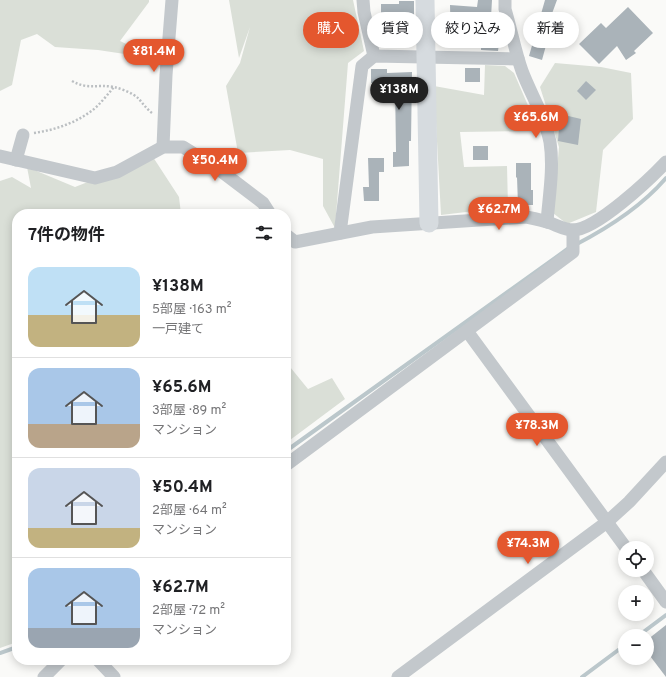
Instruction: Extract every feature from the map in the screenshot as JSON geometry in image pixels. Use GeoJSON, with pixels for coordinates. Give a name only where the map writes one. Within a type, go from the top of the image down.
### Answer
{"type":"FeatureCollection","features":[{"type":"Feature","properties":{"kind":"street"},"geometry":{"type":"LineString","coordinates":[[163,147],[163,122],[172,0]]}},
{"type":"Feature","properties":{"kind":"street"},"geometry":{"type":"LineString","coordinates":[[363,0],[364,12],[374,56]]}},
{"type":"Feature","properties":{"kind":"street"},"geometry":{"type":"LineString","coordinates":[[425,0],[429,223]]}},
{"type":"Feature","properties":{"kind":"street"},"geometry":{"type":"LineString","coordinates":[[505,0],[505,9],[518,59],[542,115],[550,142],[552,166],[547,222]]}},
{"type":"Feature","properties":{"kind":"street"},"geometry":{"type":"LineString","coordinates":[[340,233],[362,66],[374,56],[518,59]]}},
{"type":"Feature","properties":{"kind":"street"},"geometry":{"type":"LineString","coordinates":[[16,160],[23,135]]}},
{"type":"Feature","properties":{"kind":"street"},"geometry":{"type":"LineString","coordinates":[[0,156],[95,178],[117,172],[163,147],[183,147],[217,168],[263,203],[267,209]]}},
{"type":"Feature","properties":{"kind":"street"},"geometry":{"type":"LineString","coordinates":[[291,239],[295,242],[372,227],[526,217],[573,230],[587,227],[615,208],[648,181],[666,162]]}},
{"type":"Feature","properties":{"kind":"street"},"geometry":{"type":"LineString","coordinates":[[291,461],[573,252],[573,230]]}},
{"type":"Feature","properties":{"kind":"street"},"geometry":{"type":"LineString","coordinates":[[467,331],[621,541]]}},
{"type":"Feature","properties":{"kind":"street"},"geometry":{"type":"LineString","coordinates":[[398,677],[607,522],[629,502],[666,462]]}},
{"type":"Feature","properties":{"kind":"street"},"geometry":{"type":"LineString","coordinates":[[648,577],[666,602]]}},
{"type":"Feature","properties":{"kind":"street"},"geometry":{"type":"LineString","coordinates":[[44,677],[56,665]]}},
{"type":"Feature","properties":{"kind":"street"},"geometry":{"type":"LineString","coordinates":[[103,665],[114,677]]}},
{"type":"Feature","properties":{"kind":"path"},"geometry":{"type":"LineString","coordinates":[[72,81],[87,87],[114,87],[128,92],[137,98],[163,122]]}},
{"type":"Feature","properties":{"kind":"path"},"geometry":{"type":"LineString","coordinates":[[23,135],[53,130],[71,123],[91,112],[114,87]]}},
{"type":"Feature","properties":{"kind":"shaded area"},"geometry":{"type":"Polygon","coordinates":[[[0,0],[149,0],[120,41],[158,59],[98,50],[55,47],[37,34],[21,40],[12,85],[0,91],[0,0]]]}},
{"type":"Feature","properties":{"kind":"shaded area"},"geometry":{"type":"Polygon","coordinates":[[[229,0],[353,0],[356,12],[303,12],[303,48],[359,48],[359,28],[364,51],[348,63],[335,228],[323,206],[323,159],[290,150],[238,153],[226,86],[240,63],[250,27],[239,58],[229,0]]]}},
{"type":"Feature","properties":{"kind":"shaded area"},"geometry":{"type":"Polygon","coordinates":[[[555,63],[601,67],[631,73],[633,119],[603,150],[596,212],[567,224],[553,213],[559,147],[540,87],[555,63]]]}},
{"type":"Feature","properties":{"kind":"shaded area"},"geometry":{"type":"Polygon","coordinates":[[[485,65],[505,66],[514,73],[539,131],[460,132],[464,167],[507,166],[508,207],[441,215],[434,86],[484,95],[485,65]]]}},
{"type":"Feature","properties":{"kind":"shaded area"},"geometry":{"type":"Polygon","coordinates":[[[151,154],[179,197],[180,209],[12,209],[12,644],[0,648],[0,181],[12,177],[31,188],[27,167],[75,187],[126,167],[151,154]]]}},
{"type":"Feature","properties":{"kind":"shaded area"},"geometry":{"type":"Polygon","coordinates":[[[291,368],[308,389],[332,378],[345,399],[291,439],[291,368]]]}},
{"type":"Feature","properties":{"kind":"building"},"geometry":{"type":"Polygon","coordinates":[[[478,0],[492,0],[491,12],[450,12],[450,5],[477,7],[478,0]]]}},
{"type":"Feature","properties":{"kind":"building"},"geometry":{"type":"Polygon","coordinates":[[[545,0],[557,0],[553,12],[542,12],[545,0]]]}},
{"type":"Feature","properties":{"kind":"building"},"geometry":{"type":"Polygon","coordinates":[[[399,1],[414,1],[414,12],[381,12],[381,4],[399,4],[399,1]]]}},
{"type":"Feature","properties":{"kind":"building"},"geometry":{"type":"Polygon","coordinates":[[[628,7],[653,33],[634,51],[636,53],[626,60],[617,46],[599,64],[579,44],[601,23],[606,28],[628,7]]]}},
{"type":"Feature","properties":{"kind":"building"},"geometry":{"type":"Polygon","coordinates":[[[481,48],[498,48],[498,51],[481,50],[481,48]]]}},
{"type":"Feature","properties":{"kind":"building"},"geometry":{"type":"Polygon","coordinates":[[[531,48],[545,48],[542,60],[529,56],[531,48]]]}},
{"type":"Feature","properties":{"kind":"building"},"geometry":{"type":"Polygon","coordinates":[[[465,68],[480,68],[480,82],[465,82],[465,68]]]}},
{"type":"Feature","properties":{"kind":"building"},"geometry":{"type":"Polygon","coordinates":[[[371,69],[387,69],[387,73],[412,72],[411,141],[409,141],[409,166],[393,167],[393,152],[396,152],[395,83],[371,83],[371,69]]]}},
{"type":"Feature","properties":{"kind":"building"},"geometry":{"type":"Polygon","coordinates":[[[586,81],[596,90],[586,100],[577,91],[586,81]]]}},
{"type":"Feature","properties":{"kind":"building"},"geometry":{"type":"Polygon","coordinates":[[[560,114],[581,119],[578,145],[558,141],[560,114]]]}},
{"type":"Feature","properties":{"kind":"building"},"geometry":{"type":"Polygon","coordinates":[[[473,146],[488,146],[488,160],[473,160],[473,146]]]}},
{"type":"Feature","properties":{"kind":"building"},"geometry":{"type":"Polygon","coordinates":[[[368,158],[384,158],[384,172],[379,172],[379,201],[364,201],[363,187],[369,187],[368,158]]]}},
{"type":"Feature","properties":{"kind":"building"},"geometry":{"type":"Polygon","coordinates":[[[516,163],[531,163],[531,190],[533,190],[533,205],[518,205],[516,163]]]}},
{"type":"Feature","properties":{"kind":"building"},"geometry":{"type":"Polygon","coordinates":[[[666,625],[666,677],[654,661],[654,634],[666,625]]]}},
{"type":"Feature","properties":{"kind":"waterway"},"geometry":{"type":"LineString","coordinates":[[575,245],[624,216],[646,198],[666,178]]}},
{"type":"Feature","properties":{"kind":"waterway"},"geometry":{"type":"LineString","coordinates":[[291,447],[569,248]]}},
{"type":"Feature","properties":{"kind":"waterway"},"geometry":{"type":"LineString","coordinates":[[647,629],[666,615]]}},
{"type":"Feature","properties":{"kind":"waterway"},"geometry":{"type":"LineString","coordinates":[[0,653],[12,649]]}},
{"type":"Feature","properties":{"kind":"waterway"},"geometry":{"type":"LineString","coordinates":[[582,677],[618,650]]}}]}
